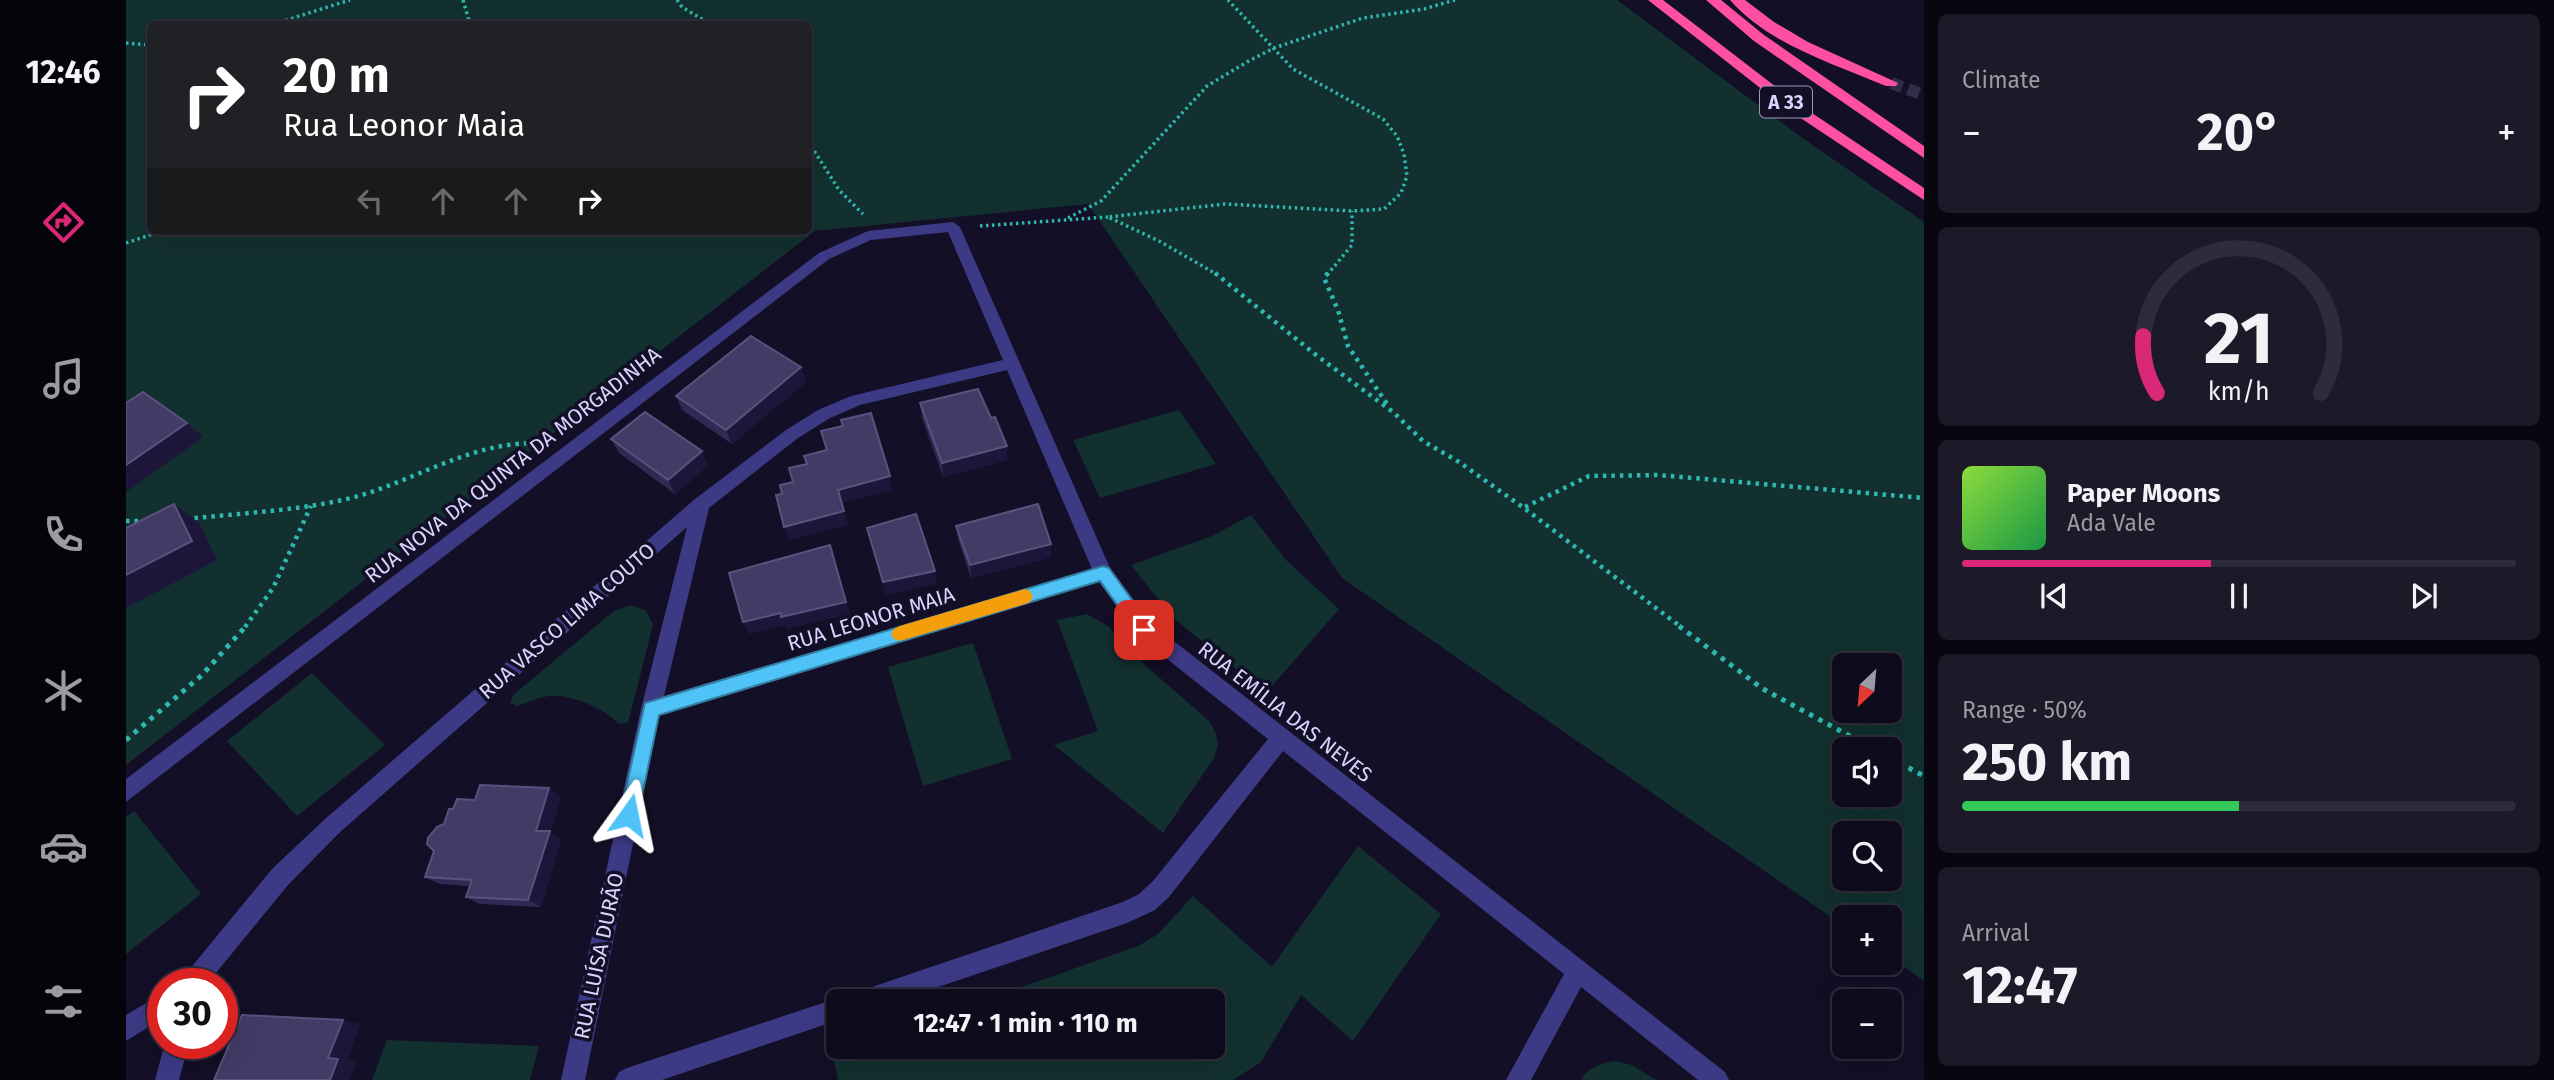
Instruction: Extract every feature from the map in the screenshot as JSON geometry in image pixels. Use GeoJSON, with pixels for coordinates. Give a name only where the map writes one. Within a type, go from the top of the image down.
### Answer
{"type":"FeatureCollection","features":[{"type":"Feature","properties":{"kind":"highway","name":"A 33"},"geometry":{"type":"LineString","coordinates":[[1655,0],[1792,106],[1924,195]]}},
{"type":"Feature","properties":{"kind":"highway","name":"A 33"},"geometry":{"type":"LineString","coordinates":[[1713,0],[1759,38],[1924,153]]}},
{"type":"Feature","properties":{"kind":"highway"},"geometry":{"type":"LineString","coordinates":[[1737,0],[1769,25],[1803,45],[1891,83]]}},
{"type":"Feature","properties":{"kind":"street","name":"RUA NOVA DA QUINTA DA MORGADINHA"},"geometry":{"type":"LineString","coordinates":[[126,792],[792,278],[849,243],[868,236],[953,227]]}},
{"type":"Feature","properties":{"kind":"street","name":"RUA EMÍLIA DAS NEVES"},"geometry":{"type":"LineString","coordinates":[[953,227],[1010,364],[1103,573],[1144,630],[1717,1080]]}},
{"type":"Feature","properties":{"kind":"street","name":"RUA VASCO LIMA COUTO"},"geometry":{"type":"LineString","coordinates":[[204,968],[280,877],[332,826],[701,504],[792,433],[841,406],[876,394],[1010,364]]}},
{"type":"Feature","properties":{"kind":"street","name":"RUA LUÍSA DURÃO"},"geometry":{"type":"LineString","coordinates":[[573,1080],[651,709],[701,504]]}},
{"type":"Feature","properties":{"kind":"street","name":"RUA LEONOR MAIA"},"geometry":{"type":"LineString","coordinates":[[651,709],[1103,573]]}},
{"type":"Feature","properties":{"kind":"street"},"geometry":{"type":"LineString","coordinates":[[898,989],[1126,912],[1147,902],[1161,889],[1280,738]]}},
{"type":"Feature","properties":{"kind":"street"},"geometry":{"type":"LineString","coordinates":[[1517,1080],[1578,971]]}},
{"type":"Feature","properties":{"kind":"street"},"geometry":{"type":"LineString","coordinates":[[628,1080],[826,1013]]}},
{"type":"Feature","properties":{"kind":"street"},"geometry":{"type":"LineString","coordinates":[[126,1029],[147,1015]]}},
{"type":"Feature","properties":{"kind":"street"},"geometry":{"type":"LineString","coordinates":[[167,1080],[173,1059]]}},
{"type":"Feature","properties":{"kind":"path"},"geometry":{"type":"LineString","coordinates":[[284,21],[350,0]]}},
{"type":"Feature","properties":{"kind":"path"},"geometry":{"type":"LineString","coordinates":[[463,0],[469,21]]}},
{"type":"Feature","properties":{"kind":"path"},"geometry":{"type":"LineString","coordinates":[[677,0],[682,7],[705,21]]}},
{"type":"Feature","properties":{"kind":"path"},"geometry":{"type":"LineString","coordinates":[[953,227],[1108,217],[1226,204],[1310,206],[1352,211],[1384,209],[1401,193],[1407,176],[1404,154],[1397,136],[1383,119],[1293,69],[1228,0]]}},
{"type":"Feature","properties":{"kind":"path"},"geometry":{"type":"LineString","coordinates":[[1068,218],[1101,201],[1207,86],[1274,48],[1363,18],[1424,9],[1455,0]]}},
{"type":"Feature","properties":{"kind":"path"},"geometry":{"type":"LineString","coordinates":[[126,43],[147,45]]}},
{"type":"Feature","properties":{"kind":"path"},"geometry":{"type":"LineString","coordinates":[[812,147],[839,190],[855,207],[889,233]]}},
{"type":"Feature","properties":{"kind":"path"},"geometry":{"type":"LineString","coordinates":[[1352,211],[1352,245],[1324,278],[1338,310],[1348,346],[1393,412]]}},
{"type":"Feature","properties":{"kind":"path"},"geometry":{"type":"LineString","coordinates":[[1108,217],[1159,241],[1224,278],[1316,355],[1393,412],[1423,441],[1459,462],[1524,508],[1763,689],[1852,737]]}},
{"type":"Feature","properties":{"kind":"path"},"geometry":{"type":"LineString","coordinates":[[126,243],[150,235]]}},
{"type":"Feature","properties":{"kind":"path"},"geometry":{"type":"LineString","coordinates":[[184,519],[311,506],[354,497],[491,447],[528,442],[573,448]]}},
{"type":"Feature","properties":{"kind":"path"},"geometry":{"type":"LineString","coordinates":[[1524,508],[1590,476],[1658,475],[1924,498]]}},
{"type":"Feature","properties":{"kind":"path"},"geometry":{"type":"LineString","coordinates":[[126,740],[182,695],[230,643],[267,597],[311,506]]}},
{"type":"Feature","properties":{"kind":"path"},"geometry":{"type":"LineString","coordinates":[[126,521],[149,521]]}},
{"type":"Feature","properties":{"kind":"path"},"geometry":{"type":"LineString","coordinates":[[1902,764],[1924,776]]}},
{"type":"Feature","properties":{"kind":"green space"},"geometry":{"type":"Polygon","coordinates":[[[126,0],[1617,0],[1804,139],[1924,222],[1924,981],[1902,965],[1902,905],[1832,905],[1832,918],[1342,578],[1088,204],[812,233],[812,21],[147,21],[147,235],[810,235],[126,765],[126,0]]]}},
{"type":"Feature","properties":{"kind":"green space"},"geometry":{"type":"Polygon","coordinates":[[[1179,410],[1216,464],[1100,498],[1073,440],[1179,410]]]}},
{"type":"Feature","properties":{"kind":"green space"},"geometry":{"type":"Polygon","coordinates":[[[1251,515],[1286,560],[1339,609],[1266,693],[1172,617],[1131,565],[1212,536],[1251,515]]]}},
{"type":"Feature","properties":{"kind":"green space"},"geometry":{"type":"Polygon","coordinates":[[[631,605],[646,611],[653,625],[628,723],[619,724],[600,710],[567,697],[549,696],[517,706],[510,703],[514,694],[614,611],[631,605]]]}},
{"type":"Feature","properties":{"kind":"green space"},"geometry":{"type":"Polygon","coordinates":[[[1087,614],[1108,626],[1146,666],[1209,721],[1216,734],[1218,745],[1214,758],[1163,833],[1054,745],[1098,731],[1057,620],[1087,614]]]}},
{"type":"Feature","properties":{"kind":"green space"},"geometry":{"type":"Polygon","coordinates":[[[973,643],[1012,759],[923,786],[888,667],[973,643]]]}},
{"type":"Feature","properties":{"kind":"green space"},"geometry":{"type":"Polygon","coordinates":[[[312,673],[385,745],[297,816],[227,741],[312,673]]]}},
{"type":"Feature","properties":{"kind":"green space"},"geometry":{"type":"Polygon","coordinates":[[[134,811],[201,894],[126,954],[126,817],[134,811]]]}},
{"type":"Feature","properties":{"kind":"green space"},"geometry":{"type":"Polygon","coordinates":[[[1358,846],[1441,914],[1353,1041],[1301,995],[1261,1062],[1233,1080],[838,1080],[834,1059],[1225,1059],[1225,989],[1016,989],[1138,946],[1158,934],[1193,896],[1272,967],[1358,846]]]}},
{"type":"Feature","properties":{"kind":"green space"},"geometry":{"type":"Polygon","coordinates":[[[387,1040],[539,1046],[530,1080],[372,1080],[387,1040]]]}},
{"type":"Feature","properties":{"kind":"green space"},"geometry":{"type":"Polygon","coordinates":[[[1614,1061],[1632,1065],[1656,1080],[1581,1080],[1591,1069],[1614,1061]]]}},
{"type":"Feature","properties":{"kind":"building"},"geometry":{"type":"Polygon","coordinates":[[[751,336],[801,367],[726,430],[676,396],[751,336]]]}},
{"type":"Feature","properties":{"kind":"building"},"geometry":{"type":"Polygon","coordinates":[[[978,389],[991,418],[995,417],[1007,446],[942,463],[920,403],[978,389]]]}},
{"type":"Feature","properties":{"kind":"building"},"geometry":{"type":"Polygon","coordinates":[[[143,392],[187,423],[126,465],[126,403],[143,392]]]}},
{"type":"Feature","properties":{"kind":"building"},"geometry":{"type":"Polygon","coordinates":[[[645,412],[702,451],[668,480],[611,439],[645,412]]]}},
{"type":"Feature","properties":{"kind":"building"},"geometry":{"type":"Polygon","coordinates":[[[871,413],[890,476],[838,490],[844,511],[784,527],[776,495],[782,494],[780,485],[793,482],[789,468],[807,464],[804,456],[827,450],[821,431],[843,426],[841,420],[871,413]]]}},
{"type":"Feature","properties":{"kind":"building"},"geometry":{"type":"Polygon","coordinates":[[[174,504],[192,541],[126,575],[126,528],[174,504]]]}},
{"type":"Feature","properties":{"kind":"building"},"geometry":{"type":"Polygon","coordinates":[[[1038,504],[1051,544],[970,565],[956,526],[1038,504]]]}},
{"type":"Feature","properties":{"kind":"building"},"geometry":{"type":"Polygon","coordinates":[[[916,514],[935,571],[883,582],[867,528],[916,514]]]}},
{"type":"Feature","properties":{"kind":"building"},"geometry":{"type":"Polygon","coordinates":[[[830,545],[846,602],[781,617],[781,613],[743,622],[729,573],[830,545]]]}},
{"type":"Feature","properties":{"kind":"building"},"geometry":{"type":"Polygon","coordinates":[[[480,785],[549,788],[536,831],[550,831],[528,900],[466,897],[472,880],[425,877],[434,851],[427,844],[428,838],[437,827],[444,824],[449,809],[453,809],[457,799],[475,800],[480,785]]]}},
{"type":"Feature","properties":{"kind":"building"},"geometry":{"type":"Polygon","coordinates":[[[242,1015],[343,1020],[328,1058],[338,1059],[330,1080],[214,1080],[223,1059],[238,1059],[238,1024],[242,1015]]]}},
{"type":"Feature","properties":{"kind":"tunnel"},"geometry":{"type":"LineString","coordinates":[[1891,83],[1924,95]]}},
{"type":"Feature","properties":{"kind":"slow traffic"},"geometry":{"type":"LineString","coordinates":[[900,634],[1025,597]]}},
{"type":"Feature","properties":{"kind":"route"},"geometry":{"type":"LineString","coordinates":[[629,815],[651,709],[1103,573],[1144,630]]}}]}
